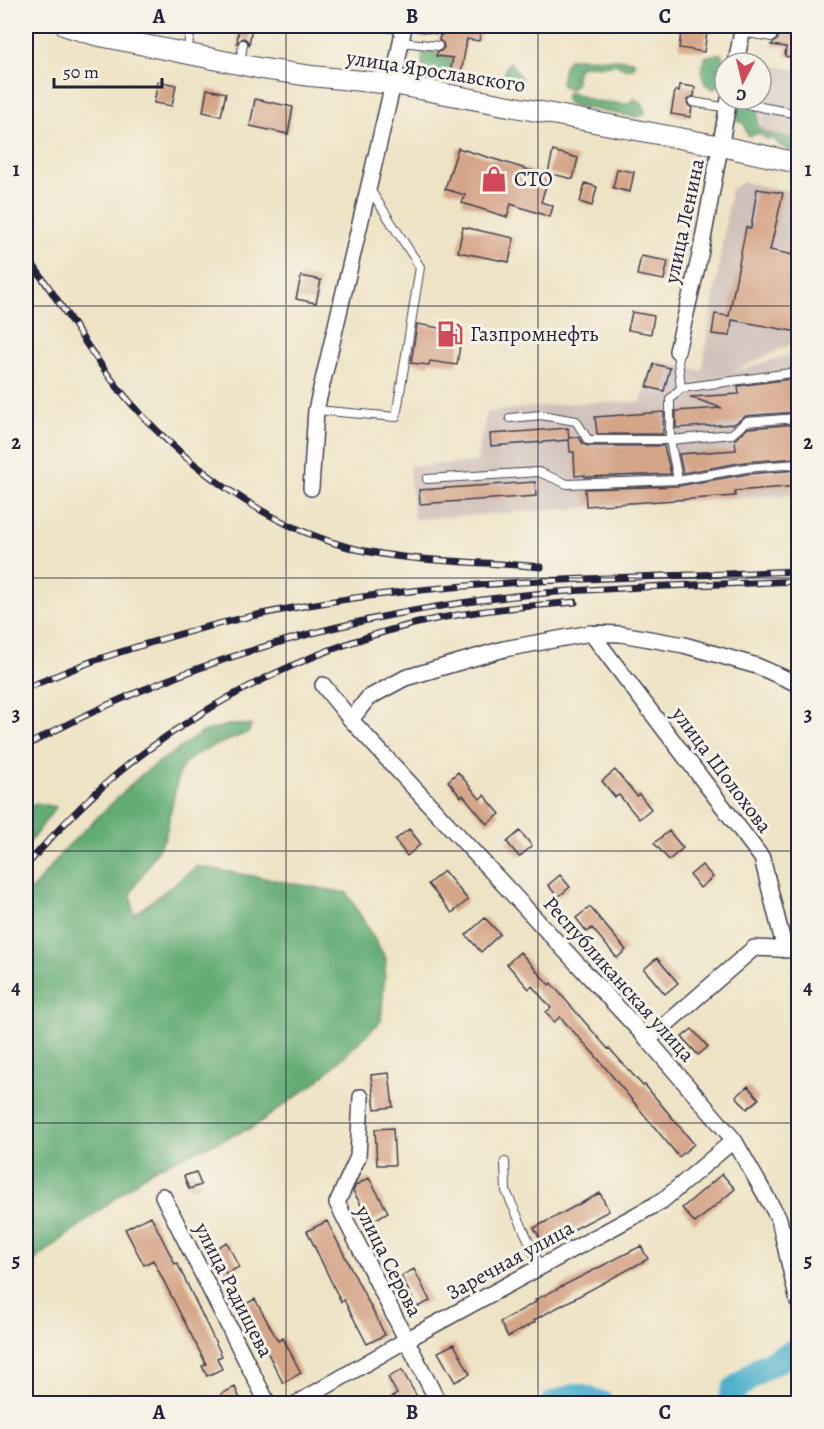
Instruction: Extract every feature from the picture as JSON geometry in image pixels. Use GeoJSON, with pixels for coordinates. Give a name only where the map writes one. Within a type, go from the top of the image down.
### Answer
{"type":"FeatureCollection","features":[{"type":"Feature","properties":{"kind":"street","name":"улица Ярославского"},"geometry":{"type":"LineString","coordinates":[[66,26],[95,35],[240,64],[310,76],[393,84],[721,146],[798,163]]}},
{"type":"Feature","properties":{"kind":"street"},"geometry":{"type":"LineString","coordinates":[[737,51],[739,28]]}},
{"type":"Feature","properties":{"kind":"street"},"geometry":{"type":"LineString","coordinates":[[311,488],[316,410],[405,31]]}},
{"type":"Feature","properties":{"kind":"street","name":"улица Ленина"},"geometry":{"type":"LineString","coordinates":[[677,351],[700,255],[728,111]]}},
{"type":"Feature","properties":{"kind":"street"},"geometry":{"type":"LineString","coordinates":[[351,720],[368,698],[405,678],[504,649],[591,633],[621,634],[684,645],[757,666],[798,684]]}},
{"type":"Feature","properties":{"kind":"street","name":"улица Шолохова"},"geometry":{"type":"LineString","coordinates":[[591,633],[762,858],[792,950]]}},
{"type":"Feature","properties":{"kind":"street","name":"Республиканская улица"},"geometry":{"type":"LineString","coordinates":[[323,685],[351,720],[648,1040],[734,1140],[778,1219],[798,1302]]}},
{"type":"Feature","properties":{"kind":"street"},"geometry":{"type":"LineString","coordinates":[[648,1040],[754,948],[792,950]]}},
{"type":"Feature","properties":{"kind":"street","name":"улица Серова"},"geometry":{"type":"LineString","coordinates":[[361,1097],[358,1157],[337,1203],[439,1404]]}},
{"type":"Feature","properties":{"kind":"street","name":"Заречная улица"},"geometry":{"type":"LineString","coordinates":[[296,1404],[662,1201],[734,1140]]}},
{"type":"Feature","properties":{"kind":"street","name":"улица Радищева"},"geometry":{"type":"LineString","coordinates":[[163,1196],[268,1404]]}},
{"type":"Feature","properties":{"kind":"lane"},"geometry":{"type":"LineString","coordinates":[[187,53],[191,26]]}},
{"type":"Feature","properties":{"kind":"lane"},"geometry":{"type":"LineString","coordinates":[[380,26],[405,31],[441,30]]}},
{"type":"Feature","properties":{"kind":"lane"},"geometry":{"type":"LineString","coordinates":[[739,28],[772,37]]}},
{"type":"Feature","properties":{"kind":"lane"},"geometry":{"type":"LineString","coordinates":[[405,31],[438,46]]}},
{"type":"Feature","properties":{"kind":"lane"},"geometry":{"type":"LineString","coordinates":[[240,64],[243,44]]}},
{"type":"Feature","properties":{"kind":"lane"},"geometry":{"type":"LineString","coordinates":[[693,102],[713,103]]}},
{"type":"Feature","properties":{"kind":"lane"},"geometry":{"type":"LineString","coordinates":[[773,110],[798,114]]}},
{"type":"Feature","properties":{"kind":"lane"},"geometry":{"type":"LineString","coordinates":[[316,410],[396,417],[420,267],[368,186]]}},
{"type":"Feature","properties":{"kind":"lane"},"geometry":{"type":"LineString","coordinates":[[677,351],[681,388]]}},
{"type":"Feature","properties":{"kind":"lane"},"geometry":{"type":"LineString","coordinates":[[678,480],[670,440],[670,399],[681,388],[798,372]]}},
{"type":"Feature","properties":{"kind":"lane"},"geometry":{"type":"LineString","coordinates":[[510,418],[542,415],[576,421],[588,440],[670,440],[732,434],[746,422],[798,418]]}},
{"type":"Feature","properties":{"kind":"lane"},"geometry":{"type":"LineString","coordinates":[[427,478],[539,472],[567,484],[678,480],[746,468],[798,464]]}},
{"type":"Feature","properties":{"kind":"lane"},"geometry":{"type":"LineString","coordinates":[[506,1162],[506,1191],[541,1268]]}},
{"type":"Feature","properties":{"kind":"lane"},"geometry":{"type":"LineString","coordinates":[[782,1231],[798,1229]]}},
{"type":"Feature","properties":{"kind":"shaded area"},"geometry":{"type":"Polygon","coordinates":[[[773,66],[798,70],[798,140],[760,131],[763,111],[773,111],[773,66]]]}},
{"type":"Feature","properties":{"kind":"shaded area"},"geometry":{"type":"Polygon","coordinates":[[[743,182],[798,193],[798,341],[730,373],[798,352],[798,494],[414,519],[409,466],[476,462],[487,412],[575,403],[641,402],[653,360],[702,371],[731,189],[743,182]]]}},
{"type":"Feature","properties":{"kind":"green space"},"geometry":{"type":"Polygon","coordinates":[[[435,51],[437,56],[456,59],[455,66],[433,77],[425,76],[421,70],[423,52],[435,51]]]}},
{"type":"Feature","properties":{"kind":"green space"},"geometry":{"type":"Polygon","coordinates":[[[713,55],[713,89],[705,84],[701,71],[705,57],[713,55]]]}},
{"type":"Feature","properties":{"kind":"green space"},"geometry":{"type":"Polygon","coordinates":[[[569,59],[625,60],[634,62],[635,65],[633,68],[625,68],[616,64],[579,67],[576,84],[571,89],[566,89],[561,84],[564,67],[569,59]]]}},
{"type":"Feature","properties":{"kind":"green space"},"geometry":{"type":"Polygon","coordinates":[[[510,62],[522,79],[522,84],[515,87],[504,78],[505,70],[510,62]]]}},
{"type":"Feature","properties":{"kind":"green space"},"geometry":{"type":"Polygon","coordinates":[[[570,92],[594,101],[627,104],[634,99],[643,104],[645,114],[637,117],[576,106],[568,103],[565,96],[570,92]]]}},
{"type":"Feature","properties":{"kind":"green space"},"geometry":{"type":"Polygon","coordinates":[[[737,111],[758,111],[758,126],[767,133],[798,140],[798,151],[788,149],[774,139],[768,139],[757,133],[750,136],[747,134],[744,123],[737,121],[737,111]]]}},
{"type":"Feature","properties":{"kind":"green space"},"geometry":{"type":"Polygon","coordinates":[[[228,725],[251,725],[249,732],[202,751],[186,762],[179,772],[165,838],[131,893],[134,915],[197,866],[347,893],[386,959],[381,1021],[318,1081],[253,1127],[153,1169],[26,1267],[26,897],[65,849],[142,774],[203,732],[228,725]]]}},
{"type":"Feature","properties":{"kind":"green space"},"geometry":{"type":"Polygon","coordinates":[[[36,803],[56,807],[26,847],[26,811],[36,803]]]}},
{"type":"Feature","properties":{"kind":"building"},"geometry":{"type":"Polygon","coordinates":[[[239,26],[252,26],[249,45],[243,38],[237,43],[239,26]]]}},
{"type":"Feature","properties":{"kind":"building"},"geometry":{"type":"Polygon","coordinates":[[[444,26],[482,26],[479,41],[467,39],[461,74],[450,72],[453,58],[436,56],[437,52],[444,47],[439,40],[446,31],[444,26]]]}},
{"type":"Feature","properties":{"kind":"building"},"geometry":{"type":"Polygon","coordinates":[[[682,26],[708,26],[704,52],[679,48],[682,26]]]}},
{"type":"Feature","properties":{"kind":"building"},"geometry":{"type":"Polygon","coordinates":[[[774,26],[798,27],[798,59],[785,56],[786,47],[771,45],[778,39],[777,34],[773,31],[774,26]]]}},
{"type":"Feature","properties":{"kind":"building"},"geometry":{"type":"Polygon","coordinates":[[[158,81],[176,85],[172,106],[154,103],[158,81]]]}},
{"type":"Feature","properties":{"kind":"building"},"geometry":{"type":"Polygon","coordinates":[[[680,85],[695,87],[694,96],[687,100],[688,105],[692,108],[690,117],[671,114],[675,91],[679,91],[680,85]]]}},
{"type":"Feature","properties":{"kind":"building"},"geometry":{"type":"Polygon","coordinates":[[[207,89],[226,93],[221,116],[203,112],[207,89]]]}},
{"type":"Feature","properties":{"kind":"building"},"geometry":{"type":"Polygon","coordinates":[[[255,99],[293,107],[288,134],[250,126],[255,99]]]}},
{"type":"Feature","properties":{"kind":"building"},"geometry":{"type":"Polygon","coordinates":[[[458,148],[549,176],[541,202],[553,206],[550,217],[511,204],[507,217],[462,203],[465,195],[445,189],[458,148]]]}},
{"type":"Feature","properties":{"kind":"building"},"geometry":{"type":"Polygon","coordinates":[[[553,151],[578,158],[573,179],[548,173],[553,151]]]}},
{"type":"Feature","properties":{"kind":"building"},"geometry":{"type":"Polygon","coordinates":[[[617,169],[634,172],[630,192],[613,188],[617,169]]]}},
{"type":"Feature","properties":{"kind":"building"},"geometry":{"type":"Polygon","coordinates":[[[585,183],[597,187],[592,206],[580,202],[585,183]]]}},
{"type":"Feature","properties":{"kind":"building"},"geometry":{"type":"Polygon","coordinates":[[[757,189],[783,193],[770,250],[798,256],[798,332],[732,320],[730,336],[712,334],[715,314],[729,316],[746,227],[751,228],[757,189]]]}},
{"type":"Feature","properties":{"kind":"building"},"geometry":{"type":"Polygon","coordinates":[[[463,227],[514,238],[509,262],[458,252],[463,227]]]}},
{"type":"Feature","properties":{"kind":"building"},"geometry":{"type":"Polygon","coordinates":[[[641,256],[668,261],[664,280],[637,275],[641,256]]]}},
{"type":"Feature","properties":{"kind":"building"},"geometry":{"type":"Polygon","coordinates":[[[301,276],[321,280],[316,303],[296,299],[301,276]]]}},
{"type":"Feature","properties":{"kind":"building"},"geometry":{"type":"Polygon","coordinates":[[[632,312],[654,316],[651,334],[628,330],[632,312]]]}},
{"type":"Feature","properties":{"kind":"building"},"geometry":{"type":"Polygon","coordinates":[[[417,324],[462,332],[457,365],[430,361],[429,365],[411,363],[417,324]]]}},
{"type":"Feature","properties":{"kind":"building"},"geometry":{"type":"Polygon","coordinates":[[[654,364],[670,368],[664,391],[647,387],[654,364]]]}},
{"type":"Feature","properties":{"kind":"building"},"geometry":{"type":"Polygon","coordinates":[[[798,378],[798,412],[746,416],[734,424],[676,428],[676,411],[722,408],[690,397],[739,394],[738,386],[798,378]]]}},
{"type":"Feature","properties":{"kind":"building"},"geometry":{"type":"Polygon","coordinates":[[[664,412],[663,434],[597,434],[595,417],[664,412]]]}},
{"type":"Feature","properties":{"kind":"building"},"geometry":{"type":"Polygon","coordinates":[[[798,424],[798,458],[745,462],[683,473],[679,454],[736,450],[735,439],[748,428],[798,424]]]}},
{"type":"Feature","properties":{"kind":"building"},"geometry":{"type":"Polygon","coordinates":[[[568,428],[569,440],[491,446],[490,434],[568,428]]]}},
{"type":"Feature","properties":{"kind":"building"},"geometry":{"type":"Polygon","coordinates":[[[579,437],[583,444],[588,446],[664,446],[671,474],[575,476],[574,452],[570,452],[569,438],[579,437]]]}},
{"type":"Feature","properties":{"kind":"building"},"geometry":{"type":"Polygon","coordinates":[[[798,470],[798,486],[735,491],[735,496],[586,506],[585,489],[678,486],[747,474],[798,470]]]}},
{"type":"Feature","properties":{"kind":"building"},"geometry":{"type":"Polygon","coordinates":[[[535,482],[536,496],[420,504],[419,490],[535,482]]]}},
{"type":"Feature","properties":{"kind":"building"},"geometry":{"type":"Polygon","coordinates":[[[615,770],[651,809],[639,819],[619,795],[615,797],[602,781],[615,770]]]}},
{"type":"Feature","properties":{"kind":"building"},"geometry":{"type":"Polygon","coordinates":[[[458,772],[480,799],[484,795],[500,814],[487,824],[448,781],[458,772]]]}},
{"type":"Feature","properties":{"kind":"building"},"geometry":{"type":"Polygon","coordinates":[[[409,829],[421,844],[407,856],[395,840],[409,829]]]}},
{"type":"Feature","properties":{"kind":"building"},"geometry":{"type":"Polygon","coordinates":[[[520,831],[532,846],[519,857],[507,842],[520,831]]]}},
{"type":"Feature","properties":{"kind":"building"},"geometry":{"type":"Polygon","coordinates":[[[669,831],[683,848],[669,860],[654,843],[669,831]]]}},
{"type":"Feature","properties":{"kind":"building"},"geometry":{"type":"Polygon","coordinates":[[[702,865],[713,877],[700,888],[690,875],[702,865]]]}},
{"type":"Feature","properties":{"kind":"building"},"geometry":{"type":"Polygon","coordinates":[[[444,871],[468,900],[452,913],[428,884],[444,871]]]}},
{"type":"Feature","properties":{"kind":"building"},"geometry":{"type":"Polygon","coordinates":[[[560,875],[570,887],[558,897],[548,885],[560,875]]]}},
{"type":"Feature","properties":{"kind":"building"},"geometry":{"type":"Polygon","coordinates":[[[590,907],[626,950],[617,958],[592,928],[587,932],[576,918],[590,907]]]}},
{"type":"Feature","properties":{"kind":"building"},"geometry":{"type":"Polygon","coordinates":[[[485,918],[500,934],[481,952],[466,935],[485,918]]]}},
{"type":"Feature","properties":{"kind":"building"},"geometry":{"type":"Polygon","coordinates":[[[520,952],[549,985],[551,983],[608,1049],[643,1086],[645,1085],[694,1144],[679,1157],[594,1054],[560,1017],[554,1022],[546,1012],[551,1008],[532,986],[529,989],[507,964],[520,952]]]}},
{"type":"Feature","properties":{"kind":"building"},"geometry":{"type":"Polygon","coordinates":[[[657,958],[678,983],[665,994],[644,969],[657,958]]]}},
{"type":"Feature","properties":{"kind":"building"},"geometry":{"type":"Polygon","coordinates":[[[692,1029],[708,1047],[698,1055],[682,1037],[692,1029]]]}},
{"type":"Feature","properties":{"kind":"building"},"geometry":{"type":"Polygon","coordinates":[[[389,1073],[393,1107],[375,1109],[371,1075],[389,1073]]]}},
{"type":"Feature","properties":{"kind":"building"},"geometry":{"type":"Polygon","coordinates":[[[748,1086],[759,1099],[747,1109],[736,1096],[748,1086]]]}},
{"type":"Feature","properties":{"kind":"building"},"geometry":{"type":"Polygon","coordinates":[[[393,1128],[395,1165],[377,1165],[375,1129],[393,1128]]]}},
{"type":"Feature","properties":{"kind":"building"},"geometry":{"type":"Polygon","coordinates":[[[196,1172],[201,1185],[189,1189],[184,1176],[196,1172]]]}},
{"type":"Feature","properties":{"kind":"building"},"geometry":{"type":"Polygon","coordinates":[[[722,1174],[735,1189],[695,1223],[682,1208],[722,1174]]]}},
{"type":"Feature","properties":{"kind":"building"},"geometry":{"type":"Polygon","coordinates":[[[369,1178],[388,1212],[371,1222],[353,1191],[356,1185],[369,1178]]]}},
{"type":"Feature","properties":{"kind":"building"},"geometry":{"type":"Polygon","coordinates":[[[600,1193],[609,1211],[544,1245],[534,1228],[600,1193]]]}},
{"type":"Feature","properties":{"kind":"building"},"geometry":{"type":"Polygon","coordinates":[[[151,1216],[175,1264],[177,1263],[222,1356],[217,1358],[222,1369],[207,1376],[202,1366],[206,1364],[153,1260],[144,1265],[125,1229],[151,1216]]]}},
{"type":"Feature","properties":{"kind":"building"},"geometry":{"type":"Polygon","coordinates":[[[327,1221],[385,1335],[367,1344],[344,1300],[341,1302],[307,1231],[327,1221]]]}},
{"type":"Feature","properties":{"kind":"building"},"geometry":{"type":"Polygon","coordinates":[[[227,1242],[239,1267],[226,1274],[214,1249],[227,1242]]]}},
{"type":"Feature","properties":{"kind":"building"},"geometry":{"type":"Polygon","coordinates":[[[641,1246],[648,1259],[534,1320],[535,1322],[508,1337],[500,1322],[536,1302],[535,1300],[641,1246]]]}},
{"type":"Feature","properties":{"kind":"building"},"geometry":{"type":"Polygon","coordinates":[[[414,1269],[430,1301],[417,1307],[401,1276],[414,1269]]]}},
{"type":"Feature","properties":{"kind":"building"},"geometry":{"type":"Polygon","coordinates":[[[255,1299],[278,1341],[283,1338],[301,1373],[283,1383],[242,1306],[255,1299]]]}},
{"type":"Feature","properties":{"kind":"building"},"geometry":{"type":"Polygon","coordinates":[[[454,1344],[470,1374],[455,1382],[438,1352],[454,1344]]]}},
{"type":"Feature","properties":{"kind":"building"},"geometry":{"type":"Polygon","coordinates":[[[402,1370],[421,1404],[380,1404],[397,1394],[388,1377],[402,1370]]]}},
{"type":"Feature","properties":{"kind":"building"},"geometry":{"type":"Polygon","coordinates":[[[235,1387],[242,1404],[225,1404],[221,1394],[235,1387]]]}},
{"type":"Feature","properties":{"kind":"waterway"},"geometry":{"type":"LineString","coordinates":[[730,1404],[734,1390],[760,1369],[798,1350]]}},
{"type":"Feature","properties":{"kind":"waterway"},"geometry":{"type":"LineString","coordinates":[[553,1404],[576,1396],[602,1404]]}},
{"type":"Feature","properties":{"kind":"railway"},"geometry":{"type":"LineString","coordinates":[[26,256],[107,373],[142,415],[195,465],[256,507],[322,539],[379,554],[541,567]]}},
{"type":"Feature","properties":{"kind":"railway"},"geometry":{"type":"LineString","coordinates":[[26,688],[93,661],[187,632],[282,610],[346,599],[410,591],[539,581],[798,571]]}},
{"type":"Feature","properties":{"kind":"railway"},"geometry":{"type":"LineString","coordinates":[[26,746],[86,715],[212,664],[277,643],[410,611],[545,593],[798,581]]}},
{"type":"Feature","properties":{"kind":"railway"},"geometry":{"type":"LineString","coordinates":[[26,866],[77,811],[133,761],[201,714],[274,674],[351,642],[431,620],[485,611],[575,602]]}},
{"type":"Feature","properties":{"kind":"place","name":"СТО"},"geometry":{"type":"Point","coordinates":[494,179]}},
{"type":"Feature","properties":{"kind":"place","name":"Газпромнефть"},"geometry":{"type":"Point","coordinates":[450,334]}}]}
